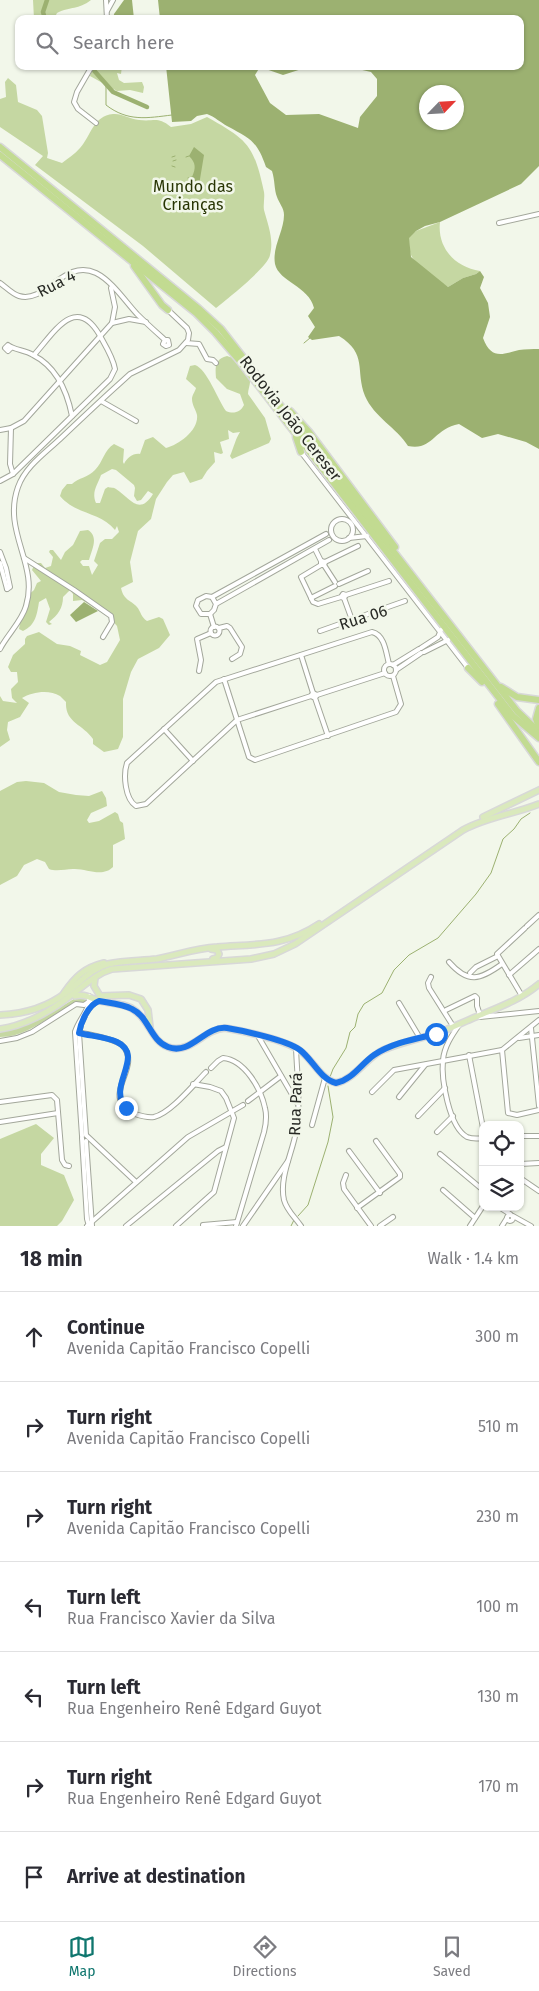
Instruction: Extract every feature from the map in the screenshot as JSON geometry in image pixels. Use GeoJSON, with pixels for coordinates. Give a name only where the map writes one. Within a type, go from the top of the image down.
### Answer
{"type":"FeatureCollection","features":[{"type":"Feature","properties":{"kind":"highway","name":"Rodovia João Cereser"},"geometry":{"type":"LineString","coordinates":[[0,146],[210,318],[232,342],[417,582],[489,680]]}},
{"type":"Feature","properties":{"kind":"highway","name":"Rodovia João Cereser"},"geometry":{"type":"LineString","coordinates":[[0,155],[206,322],[489,680],[517,712],[539,732]]}},
{"type":"Feature","properties":{"kind":"highway"},"geometry":{"type":"LineString","coordinates":[[129,259],[162,305],[168,310]]}},
{"type":"Feature","properties":{"kind":"highway"},"geometry":{"type":"LineString","coordinates":[[168,310],[161,301],[162,297],[167,294],[178,299]]}},
{"type":"Feature","properties":{"kind":"highway"},"geometry":{"type":"LineString","coordinates":[[274,396],[294,416],[379,525],[417,582]]}},
{"type":"Feature","properties":{"kind":"highway"},"geometry":{"type":"LineString","coordinates":[[283,417],[298,441],[301,452]]}},
{"type":"Feature","properties":{"kind":"highway"},"geometry":{"type":"LineString","coordinates":[[468,668],[491,693],[539,762]]}},
{"type":"Feature","properties":{"kind":"highway"},"geometry":{"type":"LineString","coordinates":[[489,680],[510,694],[528,700],[539,700]]}},
{"type":"Feature","properties":{"kind":"highway"},"geometry":{"type":"LineString","coordinates":[[489,680],[508,718],[539,754]]}},
{"type":"Feature","properties":{"kind":"highway"},"geometry":{"type":"LineString","coordinates":[[489,680],[513,716],[539,738]]}},
{"type":"Feature","properties":{"kind":"highway"},"geometry":{"type":"LineString","coordinates":[[539,708],[536,719],[539,727]]}},
{"type":"Feature","properties":{"kind":"main road"},"geometry":{"type":"LineString","coordinates":[[59,998],[78,974],[95,966],[156,959],[207,948],[263,945],[286,940],[316,926],[460,828],[539,790]]}},
{"type":"Feature","properties":{"kind":"main road"},"geometry":{"type":"LineString","coordinates":[[520,799],[519,805],[522,810]]}},
{"type":"Feature","properties":{"kind":"main road"},"geometry":{"type":"LineString","coordinates":[[43,1013],[61,1003],[101,972],[117,968],[158,964],[251,959],[281,952],[463,830],[489,818],[539,804]]}},
{"type":"Feature","properties":{"kind":"main road"},"geometry":{"type":"LineString","coordinates":[[532,806],[539,808]]}},
{"type":"Feature","properties":{"kind":"main road"},"geometry":{"type":"LineString","coordinates":[[88,974],[117,964],[161,960],[207,950],[217,950],[219,954],[216,958],[158,964]]}},
{"type":"Feature","properties":{"kind":"main road"},"geometry":{"type":"LineString","coordinates":[[0,1016],[28,1012],[59,998],[88,974],[115,963]]}},
{"type":"Feature","properties":{"kind":"main road"},"geometry":{"type":"LineString","coordinates":[[0,1028],[11,1027],[54,1009],[75,996],[95,978],[114,970],[149,965]]}},
{"type":"Feature","properties":{"kind":"main road"},"geometry":{"type":"LineString","coordinates":[[95,978],[94,986],[100,996],[133,995],[141,999],[146,1006],[151,1030]]}},
{"type":"Feature","properties":{"kind":"main road"},"geometry":{"type":"LineString","coordinates":[[134,1010],[161,1044],[176,1048],[190,1045],[209,1032],[220,1028],[258,1036],[286,1043],[296,1048],[326,1078],[332,1082],[341,1082],[374,1055],[397,1044],[436,1034],[478,1016],[522,997],[539,984]]}},
{"type":"Feature","properties":{"kind":"main road"},"geometry":{"type":"LineString","coordinates":[[75,996],[83,995],[89,999],[134,1010],[143,1011],[146,1006]]}},
{"type":"Feature","properties":{"kind":"street"},"geometry":{"type":"LineString","coordinates":[[106,0],[107,15]]}},
{"type":"Feature","properties":{"kind":"street"},"geometry":{"type":"LineString","coordinates":[[107,11],[113,0]]}},
{"type":"Feature","properties":{"kind":"street"},"geometry":{"type":"LineString","coordinates":[[89,70],[77,92],[74,102],[78,109],[96,123]]}},
{"type":"Feature","properties":{"kind":"street"},"geometry":{"type":"LineString","coordinates":[[499,223],[539,214]]}},
{"type":"Feature","properties":{"kind":"street","name":"Rua 4"},"geometry":{"type":"LineString","coordinates":[[1,283],[14,294],[25,297],[36,294],[70,272],[82,270],[96,274],[110,286]]}},
{"type":"Feature","properties":{"kind":"street"},"geometry":{"type":"LineString","coordinates":[[110,286],[165,340]]}},
{"type":"Feature","properties":{"kind":"street"},"geometry":{"type":"LineString","coordinates":[[110,286],[115,301],[112,323]]}},
{"type":"Feature","properties":{"kind":"street"},"geometry":{"type":"LineString","coordinates":[[115,301],[122,298]]}},
{"type":"Feature","properties":{"kind":"street"},"geometry":{"type":"LineString","coordinates":[[0,649],[26,607],[28,578],[13,518],[18,485],[29,469],[130,374],[174,353],[186,343],[189,332],[187,328],[168,310]]}},
{"type":"Feature","properties":{"kind":"street"},"geometry":{"type":"LineString","coordinates":[[114,313],[119,320]]}},
{"type":"Feature","properties":{"kind":"street"},"geometry":{"type":"LineString","coordinates":[[129,319],[136,313]]}},
{"type":"Feature","properties":{"kind":"street"},"geometry":{"type":"LineString","coordinates":[[0,482],[13,474],[113,375],[114,364],[100,336],[88,319],[82,316],[72,317],[62,324],[34,355]]}},
{"type":"Feature","properties":{"kind":"street"},"geometry":{"type":"LineString","coordinates":[[0,430],[11,428],[24,421],[112,323],[129,319],[146,322]]}},
{"type":"Feature","properties":{"kind":"street"},"geometry":{"type":"LineString","coordinates":[[186,343],[198,344],[207,359],[213,360],[216,363]]}},
{"type":"Feature","properties":{"kind":"street"},"geometry":{"type":"LineString","coordinates":[[11,348],[34,355],[50,368],[60,381],[72,416]]}},
{"type":"Feature","properties":{"kind":"street"},"geometry":{"type":"LineString","coordinates":[[101,401],[136,422]]}},
{"type":"Feature","properties":{"kind":"street"},"geometry":{"type":"LineString","coordinates":[[11,428],[10,457],[13,474]]}},
{"type":"Feature","properties":{"kind":"street"},"geometry":{"type":"LineString","coordinates":[[301,452],[348,515],[367,536],[441,630],[468,668]]}},
{"type":"Feature","properties":{"kind":"street"},"geometry":{"type":"LineString","coordinates":[[339,519],[344,508]]}},
{"type":"Feature","properties":{"kind":"street"},"geometry":{"type":"LineString","coordinates":[[348,515],[331,525],[327,534],[315,541],[212,597],[203,596],[198,600],[196,606],[201,614],[210,614],[216,604],[330,540],[343,541],[360,529]]}},
{"type":"Feature","properties":{"kind":"street"},"geometry":{"type":"LineString","coordinates":[[339,519],[350,523],[353,529],[350,536]]}},
{"type":"Feature","properties":{"kind":"street"},"geometry":{"type":"LineString","coordinates":[[327,534],[330,540]]}},
{"type":"Feature","properties":{"kind":"street"},"geometry":{"type":"LineString","coordinates":[[327,534],[330,540]]}},
{"type":"Feature","properties":{"kind":"street"},"geometry":{"type":"LineString","coordinates":[[350,536],[367,536]]}},
{"type":"Feature","properties":{"kind":"street"},"geometry":{"type":"LineString","coordinates":[[315,541],[323,563],[343,596],[352,620]]}},
{"type":"Feature","properties":{"kind":"street"},"geometry":{"type":"LineString","coordinates":[[358,546],[323,563],[301,577],[301,581],[316,604],[389,580]]}},
{"type":"Feature","properties":{"kind":"street"},"geometry":{"type":"LineString","coordinates":[[0,552],[9,579],[8,588],[6,587],[0,563]]}},
{"type":"Feature","properties":{"kind":"street"},"geometry":{"type":"LineString","coordinates":[[24,558],[111,616],[112,622],[103,637]]}},
{"type":"Feature","properties":{"kind":"street"},"geometry":{"type":"LineString","coordinates":[[271,565],[275,571]]}},
{"type":"Feature","properties":{"kind":"street"},"geometry":{"type":"LineString","coordinates":[[311,598],[336,584],[368,571]]}},
{"type":"Feature","properties":{"kind":"street"},"geometry":{"type":"LineString","coordinates":[[321,593],[325,602]]}},
{"type":"Feature","properties":{"kind":"street"},"geometry":{"type":"LineString","coordinates":[[212,597],[216,604]]}},
{"type":"Feature","properties":{"kind":"street","name":"Rua 06"},"geometry":{"type":"LineString","coordinates":[[320,631],[405,601]]}},
{"type":"Feature","properties":{"kind":"street"},"geometry":{"type":"LineString","coordinates":[[210,614],[214,626],[211,633]]}},
{"type":"Feature","properties":{"kind":"street"},"geometry":{"type":"LineString","coordinates":[[214,626],[230,628],[242,647],[240,654],[232,659]]}},
{"type":"Feature","properties":{"kind":"street"},"geometry":{"type":"LineString","coordinates":[[200,671],[201,660],[197,639],[211,633],[213,635],[218,634],[219,628]]}},
{"type":"Feature","properties":{"kind":"street"},"geometry":{"type":"LineString","coordinates":[[224,679],[249,757],[255,760],[396,712],[400,707],[401,700],[393,676],[396,670],[438,637],[441,630]]}},
{"type":"Feature","properties":{"kind":"street"},"geometry":{"type":"LineString","coordinates":[[393,676],[388,676],[385,673],[237,720],[152,798],[140,806],[133,804],[128,796],[126,770],[130,760],[209,687],[224,679],[372,632],[377,633],[381,639],[391,664],[396,670]]}},
{"type":"Feature","properties":{"kind":"street"},"geometry":{"type":"LineString","coordinates":[[438,637],[441,642]]}},
{"type":"Feature","properties":{"kind":"street"},"geometry":{"type":"LineString","coordinates":[[385,673],[385,668],[391,664],[448,640]]}},
{"type":"Feature","properties":{"kind":"street"},"geometry":{"type":"LineString","coordinates":[[301,655],[328,736]]}},
{"type":"Feature","properties":{"kind":"street"},"geometry":{"type":"LineString","coordinates":[[164,729],[193,761]]}},
{"type":"Feature","properties":{"kind":"street"},"geometry":{"type":"LineString","coordinates":[[470,973],[476,966],[498,953],[539,916]]}},
{"type":"Feature","properties":{"kind":"street"},"geometry":{"type":"LineString","coordinates":[[509,974],[539,949]]}},
{"type":"Feature","properties":{"kind":"street"},"geometry":{"type":"LineString","coordinates":[[498,953],[502,964],[522,997]]}},
{"type":"Feature","properties":{"kind":"street"},"geometry":{"type":"LineString","coordinates":[[448,962],[462,975],[472,978],[486,974],[502,964]]}},
{"type":"Feature","properties":{"kind":"street"},"geometry":{"type":"LineString","coordinates":[[431,977],[428,987],[453,1026]]}},
{"type":"Feature","properties":{"kind":"street"},"geometry":{"type":"LineString","coordinates":[[446,1010],[474,996],[477,998],[478,1016],[537,1012]]}},
{"type":"Feature","properties":{"kind":"street"},"geometry":{"type":"LineString","coordinates":[[0,1040],[27,1034],[77,1004],[86,1004],[89,999]]}},
{"type":"Feature","properties":{"kind":"street"},"geometry":{"type":"LineString","coordinates":[[77,1033],[89,999]]}},
{"type":"Feature","properties":{"kind":"street"},"geometry":{"type":"LineString","coordinates":[[89,1225],[85,1138],[76,1026],[86,1009],[99,1001]]}},
{"type":"Feature","properties":{"kind":"street"},"geometry":{"type":"LineString","coordinates":[[399,1003],[420,1038]]}},
{"type":"Feature","properties":{"kind":"street"},"geometry":{"type":"LineString","coordinates":[[74,1006],[86,1009]]}},
{"type":"Feature","properties":{"kind":"street"},"geometry":{"type":"LineString","coordinates":[[372,1092],[394,1070],[502,1050],[539,1020]]}},
{"type":"Feature","properties":{"kind":"street"},"geometry":{"type":"LineString","coordinates":[[461,1023],[450,1038],[443,1060],[445,1088],[453,1116],[465,1135],[479,1138]]}},
{"type":"Feature","properties":{"kind":"street"},"geometry":{"type":"LineString","coordinates":[[531,1028],[539,1106]]}},
{"type":"Feature","properties":{"kind":"street"},"geometry":{"type":"LineString","coordinates":[[77,1033],[116,1042],[122,1046],[127,1054],[128,1066],[119,1091],[119,1097],[126,1108],[138,1115],[152,1118],[162,1113],[206,1072]]}},
{"type":"Feature","properties":{"kind":"street"},"geometry":{"type":"LineString","coordinates":[[516,1039],[539,1035]]}},
{"type":"Feature","properties":{"kind":"street"},"geometry":{"type":"LineString","coordinates":[[258,1036],[298,1104]]}},
{"type":"Feature","properties":{"kind":"street","name":"Rua Pará"},"geometry":{"type":"LineString","coordinates":[[296,1048],[298,1104],[296,1132],[284,1184],[284,1200],[287,1208],[300,1226]]}},
{"type":"Feature","properties":{"kind":"street"},"geometry":{"type":"LineString","coordinates":[[502,1050],[507,1111],[509,1114],[517,1115],[539,1110]]}},
{"type":"Feature","properties":{"kind":"street"},"geometry":{"type":"LineString","coordinates":[[469,1056],[482,1121]]}},
{"type":"Feature","properties":{"kind":"street"},"geometry":{"type":"LineString","coordinates":[[205,1225],[237,1224],[266,1121],[265,1107],[260,1092],[244,1070],[227,1058],[218,1061],[210,1068]]}},
{"type":"Feature","properties":{"kind":"street"},"geometry":{"type":"LineString","coordinates":[[399,1097],[425,1065]]}},
{"type":"Feature","properties":{"kind":"street"},"geometry":{"type":"LineString","coordinates":[[248,1101],[281,1076]]}},
{"type":"Feature","properties":{"kind":"street"},"geometry":{"type":"LineString","coordinates":[[312,1125],[326,1078]]}},
{"type":"Feature","properties":{"kind":"street"},"geometry":{"type":"LineString","coordinates":[[176,1226],[212,1196],[234,1118],[233,1112],[221,1091],[193,1084]]}},
{"type":"Feature","properties":{"kind":"street"},"geometry":{"type":"LineString","coordinates":[[418,1116],[445,1088]]}},
{"type":"Feature","properties":{"kind":"street"},"geometry":{"type":"LineString","coordinates":[[0,1102],[52,1095],[56,1099],[62,1160],[65,1165],[69,1166]]}},
{"type":"Feature","properties":{"kind":"street"},"geometry":{"type":"LineString","coordinates":[[89,1225],[196,1131],[243,1105]]}},
{"type":"Feature","properties":{"kind":"street"},"geometry":{"type":"LineString","coordinates":[[0,1122],[58,1113]]}},
{"type":"Feature","properties":{"kind":"street"},"geometry":{"type":"LineString","coordinates":[[437,1132],[453,1116]]}},
{"type":"Feature","properties":{"kind":"street"},"geometry":{"type":"LineString","coordinates":[[524,1136],[539,1136]]}},
{"type":"Feature","properties":{"kind":"street"},"geometry":{"type":"LineString","coordinates":[[85,1138],[95,1144],[136,1182]]}},
{"type":"Feature","properties":{"kind":"street"},"geometry":{"type":"LineString","coordinates":[[357,1208],[400,1177],[400,1174],[376,1141]]}},
{"type":"Feature","properties":{"kind":"street"},"geometry":{"type":"LineString","coordinates":[[126,1226],[226,1146]]}},
{"type":"Feature","properties":{"kind":"street"},"geometry":{"type":"LineString","coordinates":[[349,1151],[380,1193]]}},
{"type":"Feature","properties":{"kind":"street"},"geometry":{"type":"LineString","coordinates":[[440,1154],[479,1187]]}},
{"type":"Feature","properties":{"kind":"street"},"geometry":{"type":"LineString","coordinates":[[244,1226],[289,1159]]}},
{"type":"Feature","properties":{"kind":"street"},"geometry":{"type":"LineString","coordinates":[[524,1164],[539,1163]]}},
{"type":"Feature","properties":{"kind":"street"},"geometry":{"type":"LineString","coordinates":[[346,1175],[343,1183],[344,1189],[371,1226]]}},
{"type":"Feature","properties":{"kind":"street"},"geometry":{"type":"LineString","coordinates":[[524,1181],[539,1191]]}},
{"type":"Feature","properties":{"kind":"street"},"geometry":{"type":"LineString","coordinates":[[443,1190],[475,1218]]}},
{"type":"Feature","properties":{"kind":"street"},"geometry":{"type":"LineString","coordinates":[[470,1226],[480,1211]]}},
{"type":"Feature","properties":{"kind":"street"},"geometry":{"type":"LineString","coordinates":[[503,1211],[510,1218],[529,1225]]}},
{"type":"Feature","properties":{"kind":"street"},"geometry":{"type":"LineString","coordinates":[[90,1215],[102,1212]]}},
{"type":"Feature","properties":{"kind":"street"},"geometry":{"type":"LineString","coordinates":[[380,1226],[393,1217]]}},
{"type":"Feature","properties":{"kind":"street"},"geometry":{"type":"LineString","coordinates":[[502,1226],[510,1218]]}},
{"type":"Feature","properties":{"kind":"green space"},"geometry":{"type":"Polygon","coordinates":[[[33,0],[91,0],[82,5],[66,9],[56,15],[34,15],[33,0]]]}},
{"type":"Feature","properties":{"kind":"green space"},"geometry":{"type":"Polygon","coordinates":[[[92,70],[122,70],[121,74],[117,73],[119,80],[124,83],[142,82],[144,87],[143,93],[130,90],[117,91],[90,76],[92,70]]]}},
{"type":"Feature","properties":{"kind":"green space","name":"Mundo das Crianças"},"geometry":{"type":"Polygon","coordinates":[[[8,78],[16,85],[18,102],[37,110],[42,116],[48,153],[47,158],[62,163],[80,148],[101,118],[113,114],[139,120],[159,120],[171,127],[191,124],[207,117],[232,132],[247,146],[257,164],[264,194],[264,210],[271,238],[268,260],[246,283],[216,308],[143,246],[35,165],[43,156],[0,127],[0,99],[6,97],[5,82],[8,78]]]}},
{"type":"Feature","properties":{"kind":"green space"},"geometry":{"type":"Polygon","coordinates":[[[440,222],[441,240],[450,255],[463,265],[480,271],[448,287],[414,260],[409,247],[409,237],[416,231],[440,222]]]}},
{"type":"Feature","properties":{"kind":"green space"},"geometry":{"type":"Polygon","coordinates":[[[223,357],[233,358],[248,375],[250,382],[248,394],[265,418],[271,439],[269,443],[232,459],[230,456],[240,432],[233,433],[228,430],[229,439],[220,442],[223,453],[214,452],[215,462],[202,479],[190,483],[184,472],[173,475],[156,499],[151,519],[138,531],[130,562],[133,582],[121,588],[122,592],[137,607],[147,621],[159,617],[163,619],[170,635],[159,648],[138,659],[131,672],[123,699],[123,737],[118,749],[104,752],[93,744],[93,739],[89,734],[68,715],[66,702],[56,694],[46,692],[31,694],[22,698],[29,703],[20,717],[8,722],[7,730],[10,740],[0,747],[0,696],[3,701],[17,703],[12,698],[11,689],[18,682],[17,672],[11,672],[8,667],[13,655],[25,644],[27,636],[39,632],[57,644],[70,646],[81,651],[80,655],[100,665],[107,662],[120,640],[117,626],[110,618],[82,600],[73,601],[73,594],[70,590],[63,597],[59,611],[49,622],[52,624],[49,625],[46,622],[50,609],[46,598],[39,602],[35,619],[31,626],[23,631],[19,629],[25,598],[34,590],[37,583],[41,581],[32,570],[35,563],[41,563],[45,568],[51,566],[53,557],[49,552],[50,550],[53,550],[61,560],[65,552],[73,545],[80,531],[88,530],[93,536],[93,548],[89,560],[82,560],[80,562],[83,566],[89,566],[92,575],[98,565],[94,561],[100,543],[105,539],[112,539],[119,532],[117,526],[115,530],[103,520],[66,502],[60,496],[62,490],[67,484],[72,484],[93,472],[108,449],[114,444],[124,449],[124,464],[130,456],[140,454],[145,440],[153,437],[166,448],[177,444],[187,436],[197,421],[192,399],[196,388],[186,379],[190,366],[195,365],[204,372],[226,411],[234,413],[240,410],[244,405],[240,394],[227,389],[216,378],[218,361],[223,357]],[[112,469],[101,475],[95,492],[96,503],[100,503],[105,489],[108,487],[115,488],[139,505],[148,501],[153,494],[148,491],[141,500],[137,501],[134,496],[134,485],[116,470],[112,469]]]}},
{"type":"Feature","properties":{"kind":"green space"},"geometry":{"type":"Polygon","coordinates":[[[17,782],[44,783],[59,792],[76,795],[89,796],[102,791],[106,798],[107,806],[91,813],[87,820],[89,823],[99,821],[115,812],[123,823],[125,839],[113,845],[113,867],[104,872],[78,869],[55,870],[49,869],[45,862],[37,859],[24,865],[17,876],[0,885],[0,791],[17,782]]]}},
{"type":"Feature","properties":{"kind":"green space"},"geometry":{"type":"Polygon","coordinates":[[[77,997],[85,998],[86,1001],[72,1005],[20,1034],[0,1037],[0,1032],[31,1023],[77,997]]]}},
{"type":"Feature","properties":{"kind":"green space"},"geometry":{"type":"Polygon","coordinates":[[[36,1124],[54,1138],[41,1154],[41,1165],[64,1175],[74,1200],[57,1226],[0,1226],[0,1139],[36,1124]]]}},
{"type":"Feature","properties":{"kind":"shaded area"},"geometry":{"type":"Polygon","coordinates":[[[124,0],[132,0],[134,15],[114,14],[124,0]]]}},
{"type":"Feature","properties":{"kind":"shaded area"},"geometry":{"type":"Polygon","coordinates":[[[158,0],[539,0],[539,166],[521,184],[440,222],[425,226],[409,238],[411,257],[448,287],[480,271],[484,277],[480,288],[488,303],[490,317],[483,338],[489,349],[497,354],[502,354],[539,349],[539,449],[526,442],[498,434],[482,438],[459,424],[444,430],[428,443],[416,447],[408,446],[374,410],[365,396],[359,363],[354,349],[339,336],[312,340],[308,337],[315,327],[308,316],[314,308],[306,294],[282,275],[275,264],[275,251],[284,215],[276,194],[272,171],[266,167],[256,146],[242,134],[207,114],[197,116],[191,121],[172,122],[166,70],[258,70],[255,75],[270,103],[286,115],[319,114],[358,128],[360,117],[377,96],[377,79],[371,72],[362,70],[524,70],[524,15],[160,15],[158,0]]]}},
{"type":"Feature","properties":{"kind":"shaded area"},"geometry":{"type":"Polygon","coordinates":[[[269,70],[299,70],[283,75],[269,70]]]}},
{"type":"Feature","properties":{"kind":"shaded area"},"geometry":{"type":"Polygon","coordinates":[[[194,147],[204,155],[199,185],[196,184],[192,177],[195,166],[189,156],[194,147]]]}},
{"type":"Feature","properties":{"kind":"shaded area"},"geometry":{"type":"Polygon","coordinates":[[[84,602],[98,611],[76,622],[70,615],[84,602]]]}},
{"type":"Feature","properties":{"kind":"waterway"},"geometry":{"type":"LineString","coordinates":[[44,15],[47,0]]}},
{"type":"Feature","properties":{"kind":"waterway"},"geometry":{"type":"LineString","coordinates":[[94,70],[113,92],[147,107]]}},
{"type":"Feature","properties":{"kind":"waterway"},"geometry":{"type":"LineString","coordinates":[[106,85],[106,105],[122,114],[138,118],[172,115]]}},
{"type":"Feature","properties":{"kind":"waterway"},"geometry":{"type":"LineString","coordinates":[[188,178],[192,177]]}},
{"type":"Feature","properties":{"kind":"waterway"},"geometry":{"type":"LineString","coordinates":[[304,343],[310,338]]}},
{"type":"Feature","properties":{"kind":"waterway"},"geometry":{"type":"LineString","coordinates":[[330,1077],[346,1048],[350,1032],[355,1027],[358,1014],[364,1004],[382,993],[394,970],[409,955],[438,938],[476,894],[491,873],[503,839],[521,819],[530,813]]}},
{"type":"Feature","properties":{"kind":"waterway"},"geometry":{"type":"LineString","coordinates":[[298,1216],[308,1205],[328,1142],[333,1117],[328,1086]]}},
{"type":"Feature","properties":{"kind":"waterway"},"geometry":{"type":"LineString","coordinates":[[291,1226],[294,1220]]}},
{"type":"Feature","properties":{"kind":"route"},"geometry":{"type":"LineString","coordinates":[[126,1108],[119,1097],[121,1084],[128,1066],[125,1050],[116,1042],[79,1033],[82,1022],[90,1007],[99,1001],[134,1010],[144,1020],[161,1044],[167,1047],[183,1048],[194,1043],[209,1032],[220,1028],[286,1043],[300,1050],[323,1075],[336,1083],[350,1076],[371,1057],[380,1052],[397,1044],[436,1034]]}}]}
